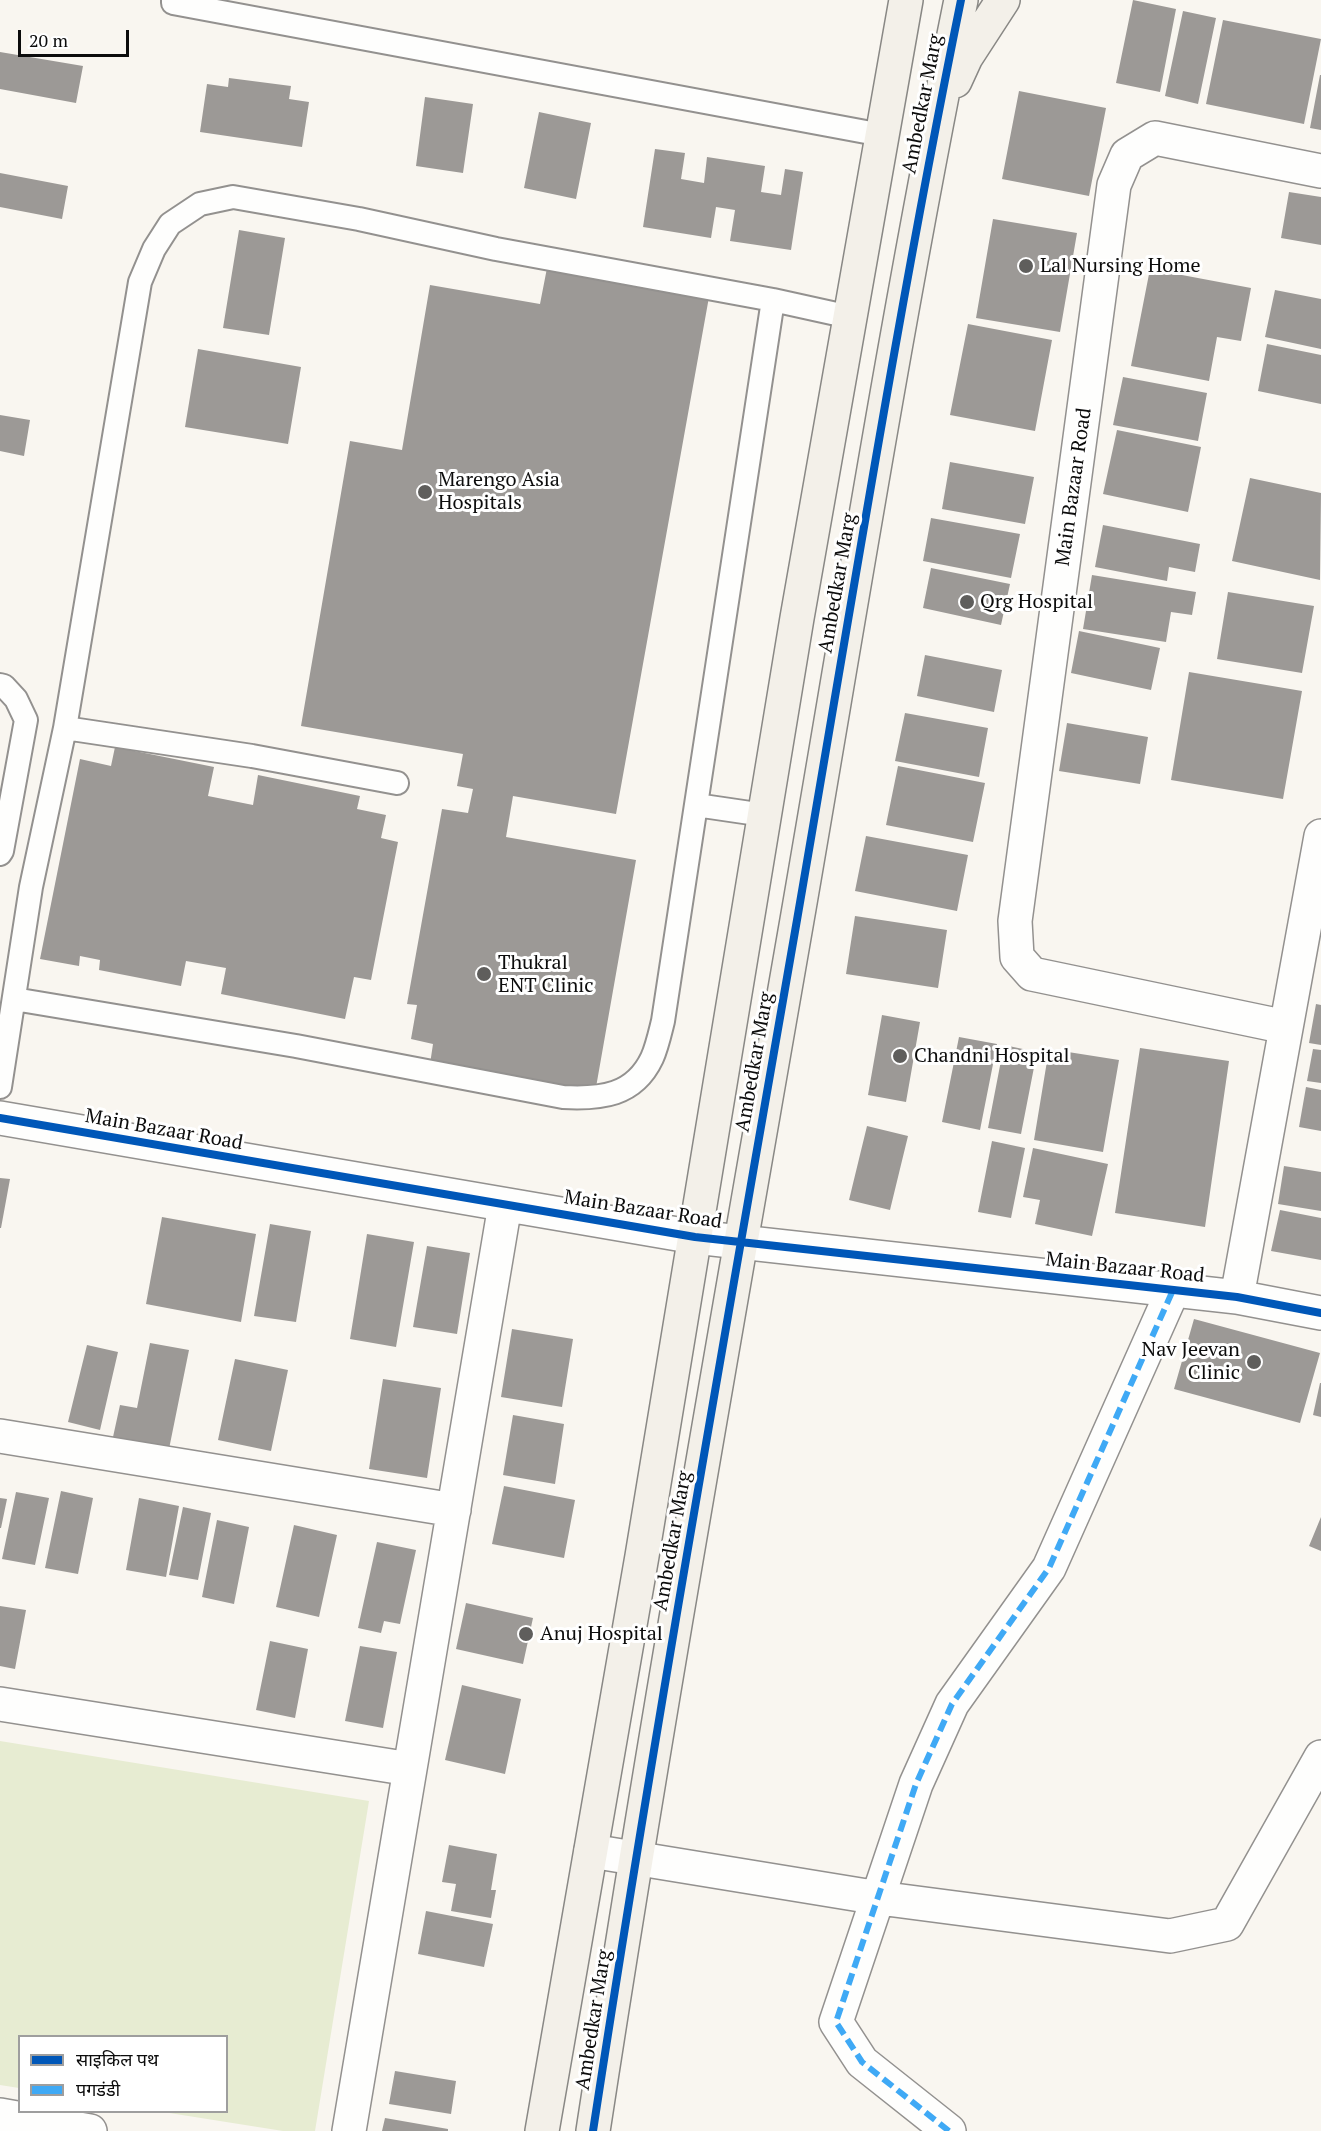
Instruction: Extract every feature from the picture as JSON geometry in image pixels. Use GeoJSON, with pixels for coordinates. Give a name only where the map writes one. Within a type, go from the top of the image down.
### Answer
{"type":"FeatureCollection","features":[{"type":"Feature","properties":{"kind":"street","name":"Ambedkar Marg"},"geometry":{"type":"LineString","coordinates":[[542,2131],[850,317],[906,0]]}},
{"type":"Feature","properties":{"kind":"street","name":"Ambedkar Marg"},"geometry":{"type":"LineString","coordinates":[[593,2131],[635,1858],[741,1242],[935,124],[961,0]]}},
{"type":"Feature","properties":{"kind":"street"},"geometry":{"type":"LineString","coordinates":[[935,124],[966,57],[1003,0]]}},
{"type":"Feature","properties":{"kind":"street","name":"Main Bazaar Road"},"geometry":{"type":"LineString","coordinates":[[1286,1027],[1032,975],[1017,957],[1015,921],[1114,185],[1127,155],[1155,138],[1321,171]]}},
{"type":"Feature","properties":{"kind":"street"},"geometry":{"type":"LineString","coordinates":[[1237,1297],[1321,836]]}},
{"type":"Feature","properties":{"kind":"street","name":"Main Bazaar Road"},"geometry":{"type":"LineString","coordinates":[[0,1118],[695,1237],[1237,1297],[1321,1313]]}},
{"type":"Feature","properties":{"kind":"street"},"geometry":{"type":"LineString","coordinates":[[349,2131],[505,1205]]}},
{"type":"Feature","properties":{"kind":"street"},"geometry":{"type":"LineString","coordinates":[[949,2131],[862,2062],[836,2022],[916,1784],[952,1704],[1049,1568],[1173,1290]]}},
{"type":"Feature","properties":{"kind":"street"},"geometry":{"type":"LineString","coordinates":[[0,1436],[454,1510]]}},
{"type":"Feature","properties":{"kind":"street"},"geometry":{"type":"LineString","coordinates":[[0,1704],[410,1769]]}},
{"type":"Feature","properties":{"kind":"street"},"geometry":{"type":"LineString","coordinates":[[591,1851],[879,1898],[1170,1935],[1227,1924],[1311,1797],[1321,1757]]}},
{"type":"Feature","properties":{"kind":"street"},"geometry":{"type":"LineString","coordinates":[[0,2115],[90,2131]]}},
{"type":"Feature","properties":{"kind":"lane"},"geometry":{"type":"LineString","coordinates":[[173,0],[173,3],[882,135]]}},
{"type":"Feature","properties":{"kind":"lane"},"geometry":{"type":"LineString","coordinates":[[0,1087],[31,887],[65,728],[140,282],[154,249],[170,224],[200,204],[233,197],[359,219],[496,249],[773,300],[850,317]]}},
{"type":"Feature","properties":{"kind":"lane"},"geometry":{"type":"LineString","coordinates":[[14,999],[296,1046],[563,1097],[590,1098],[614,1094],[636,1081],[652,1058],[663,1022],[773,300]]}},
{"type":"Feature","properties":{"kind":"lane"},"geometry":{"type":"LineString","coordinates":[[0,685],[4,686],[16,699],[26,720],[0,854]]}},
{"type":"Feature","properties":{"kind":"lane"},"geometry":{"type":"LineString","coordinates":[[65,728],[252,756],[397,783]]}},
{"type":"Feature","properties":{"kind":"lane"},"geometry":{"type":"LineString","coordinates":[[696,804],[765,815]]}},
{"type":"Feature","properties":{"kind":"green space"},"geometry":{"type":"Polygon","coordinates":[[[0,1741],[369,1801],[315,2131],[283,2131],[169,2113],[228,2113],[228,2035],[18,2035],[18,2088],[0,2085],[0,1741]]]}},
{"type":"Feature","properties":{"kind":"building"},"geometry":{"type":"Polygon","coordinates":[[[1133,0],[1176,9],[1160,92],[1116,83],[1133,0]]]}},
{"type":"Feature","properties":{"kind":"building"},"geometry":{"type":"Polygon","coordinates":[[[1183,11],[1216,18],[1198,104],[1165,96],[1183,11]]]}},
{"type":"Feature","properties":{"kind":"building"},"geometry":{"type":"Polygon","coordinates":[[[1223,20],[1321,39],[1304,124],[1206,104],[1223,20]]]}},
{"type":"Feature","properties":{"kind":"building"},"geometry":{"type":"Polygon","coordinates":[[[0,52],[83,66],[76,103],[0,89],[0,52]]]}},
{"type":"Feature","properties":{"kind":"building"},"geometry":{"type":"Polygon","coordinates":[[[1321,75],[1321,130],[1310,128],[1321,75]]]}},
{"type":"Feature","properties":{"kind":"building"},"geometry":{"type":"Polygon","coordinates":[[[229,78],[291,86],[289,99],[309,102],[302,147],[200,132],[207,84],[228,87],[229,78]]]}},
{"type":"Feature","properties":{"kind":"building"},"geometry":{"type":"Polygon","coordinates":[[[1019,91],[1106,108],[1089,196],[1002,179],[1019,91]]]}},
{"type":"Feature","properties":{"kind":"building"},"geometry":{"type":"Polygon","coordinates":[[[425,97],[473,104],[463,173],[416,166],[425,97]]]}},
{"type":"Feature","properties":{"kind":"building"},"geometry":{"type":"Polygon","coordinates":[[[539,112],[591,123],[576,199],[524,188],[539,112]]]}},
{"type":"Feature","properties":{"kind":"building"},"geometry":{"type":"Polygon","coordinates":[[[655,149],[685,153],[681,179],[704,183],[707,157],[765,166],[761,192],[781,195],[785,169],[803,172],[791,250],[730,241],[735,210],[716,207],[711,238],[643,227],[655,149]]]}},
{"type":"Feature","properties":{"kind":"building"},"geometry":{"type":"Polygon","coordinates":[[[0,173],[68,186],[62,219],[0,207],[0,173]]]}},
{"type":"Feature","properties":{"kind":"building"},"geometry":{"type":"Polygon","coordinates":[[[1289,192],[1321,197],[1321,245],[1281,238],[1289,192]]]}},
{"type":"Feature","properties":{"kind":"building"},"geometry":{"type":"Polygon","coordinates":[[[993,219],[1077,233],[1060,332],[976,318],[993,219]]]}},
{"type":"Feature","properties":{"kind":"building"},"geometry":{"type":"Polygon","coordinates":[[[239,230],[285,238],[269,335],[223,328],[239,230]]]}},
{"type":"Feature","properties":{"kind":"building"},"geometry":{"type":"Polygon","coordinates":[[[547,268],[709,297],[616,814],[513,796],[506,837],[636,860],[595,1093],[430,1064],[433,1044],[411,1039],[417,1005],[407,1004],[442,809],[468,813],[473,789],[457,786],[463,754],[301,726],[350,441],[402,450],[430,285],[540,304],[547,268]]]}},
{"type":"Feature","properties":{"kind":"building"},"geometry":{"type":"Polygon","coordinates":[[[1150,269],[1251,288],[1241,341],[1217,337],[1209,381],[1131,366],[1150,269]]]}},
{"type":"Feature","properties":{"kind":"building"},"geometry":{"type":"Polygon","coordinates":[[[1275,290],[1321,299],[1321,349],[1265,337],[1275,290]]]}},
{"type":"Feature","properties":{"kind":"building"},"geometry":{"type":"Polygon","coordinates":[[[968,324],[1052,340],[1035,431],[950,415],[968,324]]]}},
{"type":"Feature","properties":{"kind":"building"},"geometry":{"type":"Polygon","coordinates":[[[1267,344],[1321,355],[1321,404],[1258,391],[1267,344]]]}},
{"type":"Feature","properties":{"kind":"building"},"geometry":{"type":"Polygon","coordinates":[[[198,349],[301,367],[288,444],[185,427],[198,349]]]}},
{"type":"Feature","properties":{"kind":"building"},"geometry":{"type":"Polygon","coordinates":[[[1123,377],[1207,393],[1198,441],[1113,425],[1123,377]]]}},
{"type":"Feature","properties":{"kind":"building"},"geometry":{"type":"Polygon","coordinates":[[[0,415],[30,420],[24,456],[0,451],[0,415]]]}},
{"type":"Feature","properties":{"kind":"building"},"geometry":{"type":"Polygon","coordinates":[[[1117,430],[1201,447],[1188,512],[1103,494],[1117,430]]]}},
{"type":"Feature","properties":{"kind":"building"},"geometry":{"type":"Polygon","coordinates":[[[950,462],[1034,477],[1025,524],[942,509],[950,462]]]}},
{"type":"Feature","properties":{"kind":"building"},"geometry":{"type":"Polygon","coordinates":[[[1250,478],[1321,493],[1320,580],[1232,561],[1250,478]]]}},
{"type":"Feature","properties":{"kind":"building"},"geometry":{"type":"Polygon","coordinates":[[[931,518],[1020,534],[1011,578],[923,561],[931,518]]]}},
{"type":"Feature","properties":{"kind":"building"},"geometry":{"type":"Polygon","coordinates":[[[1103,525],[1200,544],[1195,572],[1169,567],[1167,581],[1095,567],[1103,525]]]}},
{"type":"Feature","properties":{"kind":"building"},"geometry":{"type":"Polygon","coordinates":[[[931,568],[1010,584],[1001,625],[923,608],[931,568]]]}},
{"type":"Feature","properties":{"kind":"building"},"geometry":{"type":"Polygon","coordinates":[[[1092,575],[1196,592],[1192,615],[1171,612],[1166,642],[1083,629],[1092,575]]]}},
{"type":"Feature","properties":{"kind":"building"},"geometry":{"type":"Polygon","coordinates":[[[1228,592],[1314,606],[1302,673],[1217,659],[1228,592]]]}},
{"type":"Feature","properties":{"kind":"building"},"geometry":{"type":"Polygon","coordinates":[[[1079,631],[1160,648],[1151,690],[1071,673],[1079,631]]]}},
{"type":"Feature","properties":{"kind":"building"},"geometry":{"type":"Polygon","coordinates":[[[925,655],[1002,670],[994,712],[917,696],[925,655]]]}},
{"type":"Feature","properties":{"kind":"building"},"geometry":{"type":"Polygon","coordinates":[[[1189,672],[1302,691],[1283,799],[1171,780],[1189,672]]]}},
{"type":"Feature","properties":{"kind":"building"},"geometry":{"type":"Polygon","coordinates":[[[905,713],[988,728],[979,777],[895,761],[905,713]]]}},
{"type":"Feature","properties":{"kind":"building"},"geometry":{"type":"Polygon","coordinates":[[[1067,723],[1148,737],[1140,784],[1059,771],[1067,723]]]}},
{"type":"Feature","properties":{"kind":"building"},"geometry":{"type":"Polygon","coordinates":[[[115,747],[214,767],[208,796],[253,805],[258,775],[360,796],[357,809],[386,815],[381,838],[398,842],[371,980],[354,977],[345,1019],[221,994],[226,968],[186,961],[181,986],[99,970],[100,960],[80,956],[79,966],[40,959],[80,759],[111,766],[115,747]]]}},
{"type":"Feature","properties":{"kind":"building"},"geometry":{"type":"Polygon","coordinates":[[[898,766],[985,783],[973,842],[886,825],[898,766]]]}},
{"type":"Feature","properties":{"kind":"building"},"geometry":{"type":"Polygon","coordinates":[[[866,836],[968,855],[957,911],[855,891],[866,836]]]}},
{"type":"Feature","properties":{"kind":"building"},"geometry":{"type":"Polygon","coordinates":[[[855,916],[947,930],[938,988],[846,974],[855,916]]]}},
{"type":"Feature","properties":{"kind":"building"},"geometry":{"type":"Polygon","coordinates":[[[1316,1004],[1321,1005],[1321,1045],[1309,1043],[1316,1004]]]}},
{"type":"Feature","properties":{"kind":"building"},"geometry":{"type":"Polygon","coordinates":[[[882,1015],[920,1022],[906,1102],[868,1095],[882,1015]]]}},
{"type":"Feature","properties":{"kind":"building"},"geometry":{"type":"Polygon","coordinates":[[[959,1037],[997,1044],[980,1130],[942,1122],[959,1037]]]}},
{"type":"Feature","properties":{"kind":"building"},"geometry":{"type":"Polygon","coordinates":[[[1004,1045],[1037,1052],[1021,1134],[988,1128],[1004,1045]]]}},
{"type":"Feature","properties":{"kind":"building"},"geometry":{"type":"Polygon","coordinates":[[[1140,1048],[1229,1061],[1205,1227],[1115,1213],[1140,1048]]]}},
{"type":"Feature","properties":{"kind":"building"},"geometry":{"type":"Polygon","coordinates":[[[1049,1049],[1119,1060],[1103,1152],[1034,1140],[1049,1049]]]}},
{"type":"Feature","properties":{"kind":"building"},"geometry":{"type":"Polygon","coordinates":[[[1313,1049],[1321,1050],[1321,1083],[1307,1081],[1313,1049]]]}},
{"type":"Feature","properties":{"kind":"building"},"geometry":{"type":"Polygon","coordinates":[[[1306,1087],[1321,1090],[1321,1131],[1299,1127],[1306,1087]]]}},
{"type":"Feature","properties":{"kind":"building"},"geometry":{"type":"Polygon","coordinates":[[[867,1126],[908,1136],[890,1210],[849,1200],[867,1126]]]}},
{"type":"Feature","properties":{"kind":"building"},"geometry":{"type":"Polygon","coordinates":[[[992,1141],[1025,1148],[1011,1218],[978,1212],[992,1141]]]}},
{"type":"Feature","properties":{"kind":"building"},"geometry":{"type":"Polygon","coordinates":[[[1033,1148],[1108,1164],[1092,1236],[1035,1224],[1040,1200],[1023,1197],[1033,1148]]]}},
{"type":"Feature","properties":{"kind":"building"},"geometry":{"type":"Polygon","coordinates":[[[1284,1166],[1321,1172],[1321,1211],[1278,1204],[1284,1166]]]}},
{"type":"Feature","properties":{"kind":"building"},"geometry":{"type":"Polygon","coordinates":[[[0,1178],[10,1179],[1,1228],[0,1228],[0,1178]]]}},
{"type":"Feature","properties":{"kind":"building"},"geometry":{"type":"Polygon","coordinates":[[[1280,1210],[1321,1218],[1321,1260],[1271,1251],[1280,1210]]]}},
{"type":"Feature","properties":{"kind":"building"},"geometry":{"type":"Polygon","coordinates":[[[162,1217],[256,1234],[241,1322],[146,1304],[162,1217]]]}},
{"type":"Feature","properties":{"kind":"building"},"geometry":{"type":"Polygon","coordinates":[[[270,1224],[311,1231],[296,1322],[254,1316],[270,1224]]]}},
{"type":"Feature","properties":{"kind":"building"},"geometry":{"type":"Polygon","coordinates":[[[367,1234],[414,1242],[396,1347],[350,1339],[367,1234]]]}},
{"type":"Feature","properties":{"kind":"building"},"geometry":{"type":"Polygon","coordinates":[[[427,1246],[470,1253],[457,1334],[413,1327],[427,1246]]]}},
{"type":"Feature","properties":{"kind":"building"},"geometry":{"type":"Polygon","coordinates":[[[1194,1319],[1320,1353],[1300,1423],[1174,1389],[1194,1319]]]}},
{"type":"Feature","properties":{"kind":"building"},"geometry":{"type":"Polygon","coordinates":[[[512,1329],[573,1339],[562,1407],[501,1397],[512,1329]]]}},
{"type":"Feature","properties":{"kind":"building"},"geometry":{"type":"Polygon","coordinates":[[[150,1343],[189,1350],[169,1449],[113,1437],[120,1405],[137,1408],[150,1343]]]}},
{"type":"Feature","properties":{"kind":"building"},"geometry":{"type":"Polygon","coordinates":[[[87,1345],[118,1352],[100,1430],[68,1422],[87,1345]]]}},
{"type":"Feature","properties":{"kind":"building"},"geometry":{"type":"Polygon","coordinates":[[[235,1359],[288,1370],[271,1451],[218,1440],[235,1359]]]}},
{"type":"Feature","properties":{"kind":"building"},"geometry":{"type":"Polygon","coordinates":[[[383,1379],[441,1388],[427,1478],[369,1469],[383,1379]]]}},
{"type":"Feature","properties":{"kind":"building"},"geometry":{"type":"Polygon","coordinates":[[[1321,1383],[1321,1417],[1313,1415],[1321,1383]]]}},
{"type":"Feature","properties":{"kind":"building"},"geometry":{"type":"Polygon","coordinates":[[[513,1415],[564,1424],[555,1484],[503,1475],[513,1415]]]}},
{"type":"Feature","properties":{"kind":"building"},"geometry":{"type":"Polygon","coordinates":[[[504,1486],[575,1500],[564,1558],[492,1544],[504,1486]]]}},
{"type":"Feature","properties":{"kind":"building"},"geometry":{"type":"Polygon","coordinates":[[[61,1491],[93,1498],[78,1574],[45,1568],[61,1491]]]}},
{"type":"Feature","properties":{"kind":"building"},"geometry":{"type":"Polygon","coordinates":[[[16,1492],[49,1498],[35,1565],[2,1559],[16,1492]]]}},
{"type":"Feature","properties":{"kind":"building"},"geometry":{"type":"Polygon","coordinates":[[[0,1498],[7,1499],[1,1528],[0,1528],[0,1498]]]}},
{"type":"Feature","properties":{"kind":"building"},"geometry":{"type":"Polygon","coordinates":[[[139,1498],[179,1506],[166,1577],[126,1570],[139,1498]]]}},
{"type":"Feature","properties":{"kind":"building"},"geometry":{"type":"Polygon","coordinates":[[[183,1507],[211,1513],[198,1580],[169,1575],[183,1507]]]}},
{"type":"Feature","properties":{"kind":"building"},"geometry":{"type":"Polygon","coordinates":[[[1321,1517],[1321,1551],[1309,1546],[1321,1517]]]}},
{"type":"Feature","properties":{"kind":"building"},"geometry":{"type":"Polygon","coordinates":[[[217,1520],[249,1527],[234,1604],[202,1597],[217,1520]]]}},
{"type":"Feature","properties":{"kind":"building"},"geometry":{"type":"Polygon","coordinates":[[[294,1525],[337,1535],[319,1617],[276,1607],[294,1525]]]}},
{"type":"Feature","properties":{"kind":"building"},"geometry":{"type":"Polygon","coordinates":[[[377,1542],[416,1550],[400,1624],[384,1621],[381,1633],[358,1628],[377,1542]]]}},
{"type":"Feature","properties":{"kind":"building"},"geometry":{"type":"Polygon","coordinates":[[[466,1603],[533,1618],[523,1664],[456,1649],[466,1603]]]}},
{"type":"Feature","properties":{"kind":"building"},"geometry":{"type":"Polygon","coordinates":[[[0,1606],[26,1610],[15,1669],[0,1666],[0,1606]]]}},
{"type":"Feature","properties":{"kind":"building"},"geometry":{"type":"Polygon","coordinates":[[[270,1641],[308,1649],[295,1718],[256,1710],[270,1641]]]}},
{"type":"Feature","properties":{"kind":"building"},"geometry":{"type":"Polygon","coordinates":[[[360,1646],[397,1652],[383,1728],[345,1721],[360,1646]]]}},
{"type":"Feature","properties":{"kind":"building"},"geometry":{"type":"Polygon","coordinates":[[[462,1685],[521,1699],[505,1774],[445,1760],[462,1685]]]}},
{"type":"Feature","properties":{"kind":"building"},"geometry":{"type":"Polygon","coordinates":[[[449,1845],[497,1854],[491,1890],[496,1890],[491,1918],[451,1911],[456,1884],[442,1882],[449,1845]]]}},
{"type":"Feature","properties":{"kind":"building"},"geometry":{"type":"Polygon","coordinates":[[[426,1911],[493,1924],[484,1967],[418,1954],[426,1911]]]}},
{"type":"Feature","properties":{"kind":"building"},"geometry":{"type":"Polygon","coordinates":[[[395,2071],[456,2081],[451,2114],[389,2104],[395,2071]]]}},
{"type":"Feature","properties":{"kind":"building"},"geometry":{"type":"Polygon","coordinates":[[[385,2118],[448,2129],[448,2131],[382,2131],[385,2118]]]}},
{"type":"Feature","properties":{"kind":"marked path"},"geometry":{"type":"LineString","coordinates":[[949,2131],[862,2062],[836,2022],[916,1784],[952,1704],[1049,1568],[1173,1290]]}},
{"type":"Feature","properties":{"kind":"cycle path"},"geometry":{"type":"LineString","coordinates":[[593,2131],[666,1676],[718,1373],[876,459],[961,0]]}},
{"type":"Feature","properties":{"kind":"cycle path"},"geometry":{"type":"LineString","coordinates":[[0,1118],[695,1237],[1237,1297],[1321,1313]]}},
{"type":"Feature","properties":{"kind":"place","name":"Lal Nursing Home"},"geometry":{"type":"Point","coordinates":[1026,266]}},
{"type":"Feature","properties":{"kind":"place","name":"Marengo Asia Hospitals"},"geometry":{"type":"Point","coordinates":[425,492]}},
{"type":"Feature","properties":{"kind":"place","name":"Qrg Hospital"},"geometry":{"type":"Point","coordinates":[967,602]}},
{"type":"Feature","properties":{"kind":"place","name":"Thukral ENT Clinic"},"geometry":{"type":"Point","coordinates":[484,974]}},
{"type":"Feature","properties":{"kind":"place","name":"Chandni Hospital"},"geometry":{"type":"Point","coordinates":[900,1056]}},
{"type":"Feature","properties":{"kind":"place","name":"Nav Jeevan Clinic"},"geometry":{"type":"Point","coordinates":[1254,1362]}},
{"type":"Feature","properties":{"kind":"place","name":"Anuj Hospital"},"geometry":{"type":"Point","coordinates":[526,1634]}}]}
